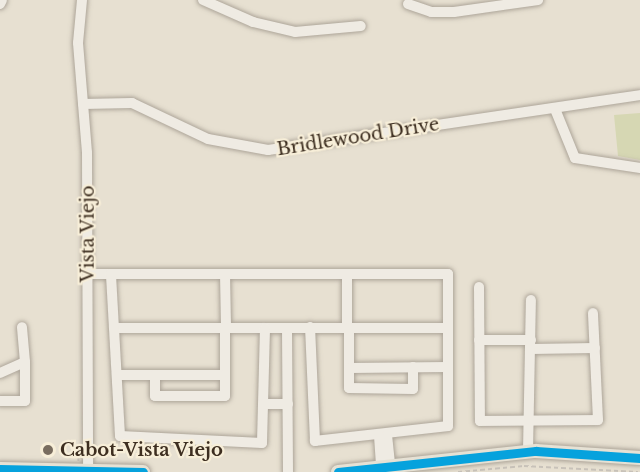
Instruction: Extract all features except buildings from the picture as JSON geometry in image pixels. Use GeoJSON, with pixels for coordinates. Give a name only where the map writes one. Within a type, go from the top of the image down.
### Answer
{"type":"FeatureCollection","features":[{"type":"Feature","properties":{"kind":"main road"},"geometry":{"type":"LineString","coordinates":[[338,472],[532,451],[640,458]]}},
{"type":"Feature","properties":{"kind":"main road"},"geometry":{"type":"LineString","coordinates":[[0,469],[143,472]]}},
{"type":"Feature","properties":{"kind":"street"},"geometry":{"type":"LineString","coordinates":[[0,4],[2,0]]}},
{"type":"Feature","properties":{"kind":"street","name":"Vista Viejo"},"geometry":{"type":"LineString","coordinates":[[82,0],[78,43],[83,104],[88,274],[88,470]]}},
{"type":"Feature","properties":{"kind":"street"},"geometry":{"type":"LineString","coordinates":[[203,0],[253,22],[295,32],[361,26]]}},
{"type":"Feature","properties":{"kind":"street"},"geometry":{"type":"LineString","coordinates":[[408,4],[431,12],[454,12],[538,0]]}},
{"type":"Feature","properties":{"kind":"street","name":"Bridlewood Drive"},"geometry":{"type":"LineString","coordinates":[[83,104],[132,103],[208,139],[268,150],[640,96]]}},
{"type":"Feature","properties":{"kind":"street"},"geometry":{"type":"LineString","coordinates":[[555,110],[574,158],[640,168]]}},
{"type":"Feature","properties":{"kind":"street"},"geometry":{"type":"LineString","coordinates":[[88,274],[448,274],[448,426],[383,436],[315,441],[309,327]]}},
{"type":"Feature","properties":{"kind":"street"},"geometry":{"type":"LineString","coordinates":[[111,274],[120,436],[262,443],[265,404],[265,328]]}},
{"type":"Feature","properties":{"kind":"street"},"geometry":{"type":"LineString","coordinates":[[155,375],[155,396],[225,396],[225,274]]}},
{"type":"Feature","properties":{"kind":"street"},"geometry":{"type":"LineString","coordinates":[[347,274],[349,388],[413,389],[413,368]]}},
{"type":"Feature","properties":{"kind":"street"},"geometry":{"type":"LineString","coordinates":[[478,287],[480,421],[598,420],[593,313]]}},
{"type":"Feature","properties":{"kind":"street"},"geometry":{"type":"LineString","coordinates":[[531,300],[532,451]]}},
{"type":"Feature","properties":{"kind":"street"},"geometry":{"type":"LineString","coordinates":[[0,401],[25,401],[22,327]]}},
{"type":"Feature","properties":{"kind":"street"},"geometry":{"type":"LineString","coordinates":[[114,328],[448,328]]}},
{"type":"Feature","properties":{"kind":"street"},"geometry":{"type":"LineString","coordinates":[[287,328],[288,472]]}},
{"type":"Feature","properties":{"kind":"street"},"geometry":{"type":"LineString","coordinates":[[479,340],[595,348]]}},
{"type":"Feature","properties":{"kind":"street"},"geometry":{"type":"LineString","coordinates":[[0,373],[25,362]]}},
{"type":"Feature","properties":{"kind":"street"},"geometry":{"type":"LineString","coordinates":[[349,368],[448,367]]}},
{"type":"Feature","properties":{"kind":"street"},"geometry":{"type":"LineString","coordinates":[[118,375],[225,375]]}},
{"type":"Feature","properties":{"kind":"street"},"geometry":{"type":"LineString","coordinates":[[265,404],[288,404]]}},
{"type":"Feature","properties":{"kind":"street"},"geometry":{"type":"LineString","coordinates":[[383,436],[386,466]]}},
{"type":"Feature","properties":{"kind":"path"},"geometry":{"type":"LineString","coordinates":[[458,472],[524,466],[638,472]]}},
{"type":"Feature","properties":{"kind":"green space"},"geometry":{"type":"Polygon","coordinates":[[[640,113],[640,160],[618,156],[614,115],[640,113]]]}},
{"type":"Feature","properties":{"kind":"transit line"},"geometry":{"type":"LineString","coordinates":[[338,472],[536,451],[640,458]]}},
{"type":"Feature","properties":{"kind":"transit line"},"geometry":{"type":"LineString","coordinates":[[0,469],[143,472]]}},
{"type":"Feature","properties":{"kind":"place","name":"Cabot-Vista Viejo"},"geometry":{"type":"Point","coordinates":[48,450]}}]}
